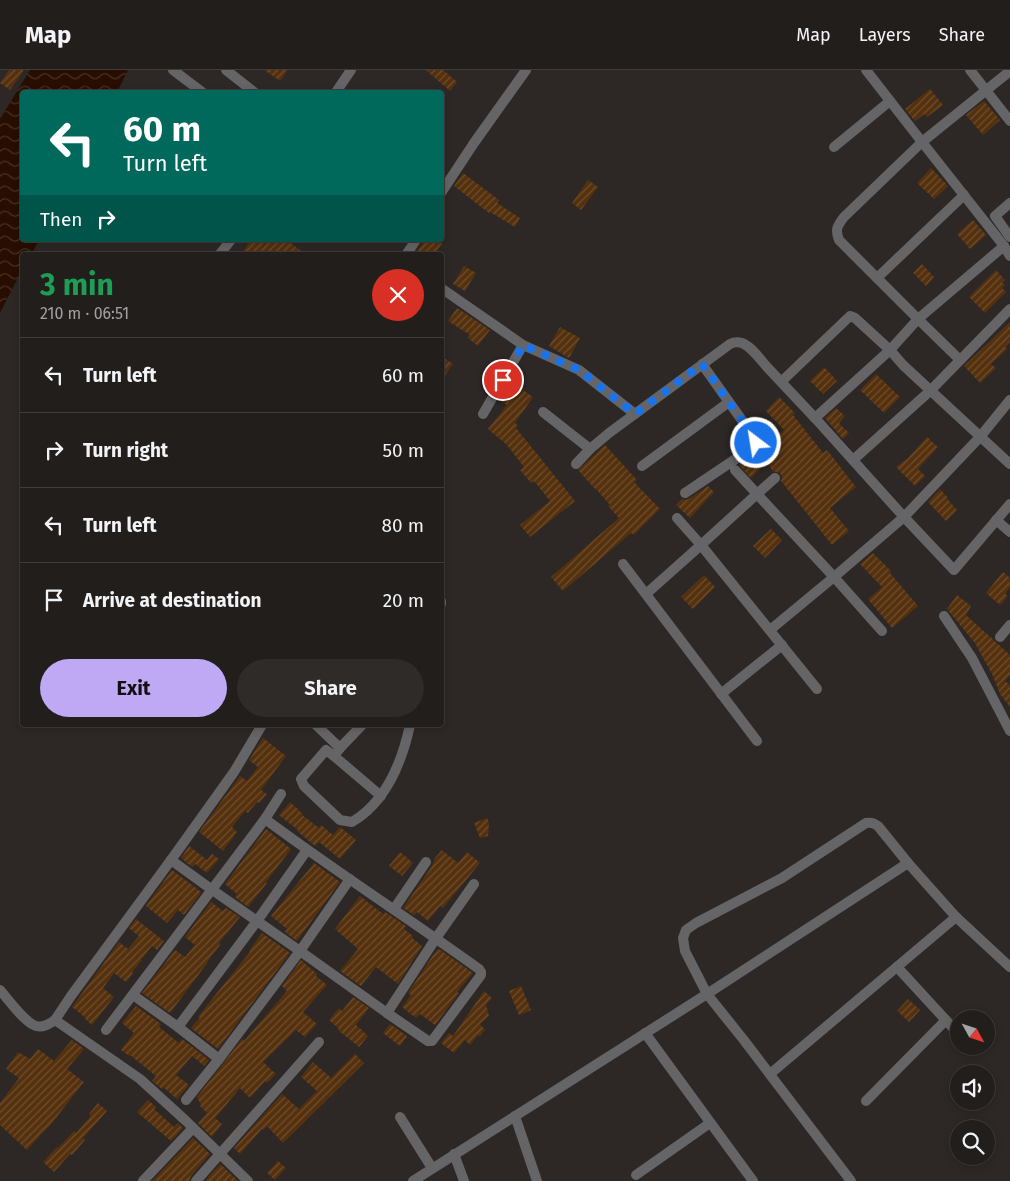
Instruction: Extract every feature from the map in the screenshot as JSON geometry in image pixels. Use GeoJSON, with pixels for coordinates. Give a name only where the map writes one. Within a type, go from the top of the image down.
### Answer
{"type":"FeatureCollection","features":[{"type":"Feature","properties":{"kind":"street"},"geometry":{"type":"LineString","coordinates":[[173,70],[199,90]]}},
{"type":"Feature","properties":{"kind":"street"},"geometry":{"type":"LineString","coordinates":[[226,70],[251,90]]}},
{"type":"Feature","properties":{"kind":"street"},"geometry":{"type":"LineString","coordinates":[[337,90],[351,70]]}},
{"type":"Feature","properties":{"kind":"street"},"geometry":{"type":"LineString","coordinates":[[444,189],[474,143],[526,70]]}},
{"type":"Feature","properties":{"kind":"street"},"geometry":{"type":"LineString","coordinates":[[866,70],[964,195],[1007,242]]}},
{"type":"Feature","properties":{"kind":"street"},"geometry":{"type":"LineString","coordinates":[[970,70],[1010,121]]}},
{"type":"Feature","properties":{"kind":"street"},"geometry":{"type":"LineString","coordinates":[[960,360],[840,240],[837,234],[838,225],[857,203],[922,142],[1010,71]]}},
{"type":"Feature","properties":{"kind":"street"},"geometry":{"type":"LineString","coordinates":[[834,146],[890,101]]}},
{"type":"Feature","properties":{"kind":"street"},"geometry":{"type":"LineString","coordinates":[[877,278],[964,195]]}},
{"type":"Feature","properties":{"kind":"street"},"geometry":{"type":"LineString","coordinates":[[1010,203],[995,216],[1007,242],[1010,256]]}},
{"type":"Feature","properties":{"kind":"street"},"geometry":{"type":"LineString","coordinates":[[221,252],[229,242]]}},
{"type":"Feature","properties":{"kind":"street"},"geometry":{"type":"LineString","coordinates":[[815,418],[890,350],[918,319],[1007,242]]}},
{"type":"Feature","properties":{"kind":"street"},"geometry":{"type":"LineString","coordinates":[[444,290],[523,345],[579,370],[635,414]]}},
{"type":"Feature","properties":{"kind":"street"},"geometry":{"type":"LineString","coordinates":[[853,460],[930,391],[1010,309]]}},
{"type":"Feature","properties":{"kind":"street"},"geometry":{"type":"LineString","coordinates":[[782,382],[850,316],[855,318],[890,350],[930,391],[1010,464]]}},
{"type":"Feature","properties":{"kind":"street"},"geometry":{"type":"LineString","coordinates":[[576,464],[609,433],[734,342],[743,343],[782,382],[954,570],[1010,504]]}},
{"type":"Feature","properties":{"kind":"street"},"geometry":{"type":"LineString","coordinates":[[483,414],[523,345]]}},
{"type":"Feature","properties":{"kind":"street"},"geometry":{"type":"LineString","coordinates":[[685,492],[755,446],[756,443],[756,440],[702,364]]}},
{"type":"Feature","properties":{"kind":"street"},"geometry":{"type":"LineString","coordinates":[[770,630],[904,517],[980,437],[1010,400]]}},
{"type":"Feature","properties":{"kind":"street"},"geometry":{"type":"LineString","coordinates":[[642,466],[729,402]]}},
{"type":"Feature","properties":{"kind":"street"},"geometry":{"type":"LineString","coordinates":[[543,412],[590,449]]}},
{"type":"Feature","properties":{"kind":"street"},"geometry":{"type":"LineString","coordinates":[[736,470],[882,631]]}},
{"type":"Feature","properties":{"kind":"street"},"geometry":{"type":"LineString","coordinates":[[646,594],[775,478]]}},
{"type":"Feature","properties":{"kind":"street"},"geometry":{"type":"LineString","coordinates":[[677,518],[817,689]]}},
{"type":"Feature","properties":{"kind":"street"},"geometry":{"type":"LineString","coordinates":[[996,520],[1010,532]]}},
{"type":"Feature","properties":{"kind":"street"},"geometry":{"type":"LineString","coordinates":[[623,564],[757,741]]}},
{"type":"Feature","properties":{"kind":"street"},"geometry":{"type":"LineString","coordinates":[[944,616],[972,658],[1010,732]]}},
{"type":"Feature","properties":{"kind":"street"},"geometry":{"type":"LineString","coordinates":[[1000,637],[1010,625]]}},
{"type":"Feature","properties":{"kind":"street"},"geometry":{"type":"LineString","coordinates":[[721,694],[782,645]]}},
{"type":"Feature","properties":{"kind":"street"},"geometry":{"type":"LineString","coordinates":[[0,990],[26,1020],[36,1026],[46,1026],[55,1020],[234,772],[261,727]]}},
{"type":"Feature","properties":{"kind":"street"},"geometry":{"type":"LineString","coordinates":[[318,727],[337,752],[381,796]]}},
{"type":"Feature","properties":{"kind":"street"},"geometry":{"type":"LineString","coordinates":[[337,752],[360,727]]}},
{"type":"Feature","properties":{"kind":"street"},"geometry":{"type":"LineString","coordinates":[[337,752],[326,750],[301,779],[304,786],[340,820],[352,822],[359,818],[381,796],[396,770],[409,727]]}},
{"type":"Feature","properties":{"kind":"street"},"geometry":{"type":"LineString","coordinates":[[106,1030],[265,819],[280,794]]}},
{"type":"Feature","properties":{"kind":"street"},"geometry":{"type":"LineString","coordinates":[[171,860],[387,1013],[430,1042],[433,1040],[481,975],[479,969],[265,819]]}},
{"type":"Feature","properties":{"kind":"street"},"geometry":{"type":"LineString","coordinates":[[851,1181],[707,994],[685,951],[683,938],[686,930],[782,878],[866,823],[871,822],[878,826],[956,917],[1010,968]]}},
{"type":"Feature","properties":{"kind":"street"},"geometry":{"type":"LineString","coordinates":[[178,1027],[307,850]]}},
{"type":"Feature","properties":{"kind":"street"},"geometry":{"type":"LineString","coordinates":[[394,909],[426,862]]}},
{"type":"Feature","properties":{"kind":"street"},"geometry":{"type":"LineString","coordinates":[[413,1181],[707,994],[908,863]]}},
{"type":"Feature","properties":{"kind":"street"},"geometry":{"type":"LineString","coordinates":[[186,1100],[300,950],[350,879]]}},
{"type":"Feature","properties":{"kind":"street"},"geometry":{"type":"LineString","coordinates":[[387,1013],[474,884]]}},
{"type":"Feature","properties":{"kind":"street"},"geometry":{"type":"LineString","coordinates":[[770,1074],[956,917]]}},
{"type":"Feature","properties":{"kind":"street"},"geometry":{"type":"LineString","coordinates":[[896,967],[950,1024]]}},
{"type":"Feature","properties":{"kind":"street"},"geometry":{"type":"LineString","coordinates":[[133,996],[178,1027],[219,1059]]}},
{"type":"Feature","properties":{"kind":"street"},"geometry":{"type":"LineString","coordinates":[[55,1020],[140,1079],[248,1181]]}},
{"type":"Feature","properties":{"kind":"street"},"geometry":{"type":"LineString","coordinates":[[866,1101],[946,1020]]}},
{"type":"Feature","properties":{"kind":"street"},"geometry":{"type":"LineString","coordinates":[[645,1033],[753,1181]]}},
{"type":"Feature","properties":{"kind":"street"},"geometry":{"type":"LineString","coordinates":[[196,1181],[319,1042]]}},
{"type":"Feature","properties":{"kind":"street"},"geometry":{"type":"LineString","coordinates":[[515,1116],[537,1181]]}},
{"type":"Feature","properties":{"kind":"street"},"geometry":{"type":"LineString","coordinates":[[400,1117],[432,1168]]}},
{"type":"Feature","properties":{"kind":"street"},"geometry":{"type":"LineString","coordinates":[[636,1175],[710,1123]]}},
{"type":"Feature","properties":{"kind":"street"},"geometry":{"type":"LineString","coordinates":[[143,1181],[193,1128]]}},
{"type":"Feature","properties":{"kind":"street"},"geometry":{"type":"LineString","coordinates":[[454,1154],[464,1181]]}},
{"type":"Feature","properties":{"kind":"water"},"geometry":{"type":"Polygon","coordinates":[[[30,70],[128,70],[118,90],[20,90],[20,242],[38,242],[33,252],[20,252],[20,274],[0,313],[0,119],[30,70]]]}},
{"type":"Feature","properties":{"kind":"building"},"geometry":{"type":"Polygon","coordinates":[[[9,70],[24,70],[10,90],[0,83],[9,70]]]}},
{"type":"Feature","properties":{"kind":"building"},"geometry":{"type":"Polygon","coordinates":[[[264,70],[288,70],[280,81],[264,70]]]}},
{"type":"Feature","properties":{"kind":"building"},"geometry":{"type":"Polygon","coordinates":[[[426,70],[443,70],[457,82],[450,91],[426,70]]]}},
{"type":"Feature","properties":{"kind":"building"},"geometry":{"type":"Polygon","coordinates":[[[930,89],[943,105],[927,117],[924,114],[915,121],[905,109],[930,89]]]}},
{"type":"Feature","properties":{"kind":"building"},"geometry":{"type":"Polygon","coordinates":[[[984,101],[1000,120],[983,135],[966,115],[984,101]]]}},
{"type":"Feature","properties":{"kind":"building"},"geometry":{"type":"Polygon","coordinates":[[[931,168],[948,186],[934,199],[917,183],[931,168]]]}},
{"type":"Feature","properties":{"kind":"building"},"geometry":{"type":"Polygon","coordinates":[[[463,173],[499,200],[497,203],[520,218],[515,227],[489,213],[454,186],[463,173]]]}},
{"type":"Feature","properties":{"kind":"building"},"geometry":{"type":"Polygon","coordinates":[[[588,180],[598,187],[581,210],[572,203],[588,180]]]}},
{"type":"Feature","properties":{"kind":"building"},"geometry":{"type":"Polygon","coordinates":[[[973,220],[986,235],[970,249],[957,234],[973,220]]]}},
{"type":"Feature","properties":{"kind":"building"},"geometry":{"type":"Polygon","coordinates":[[[250,242],[290,242],[302,252],[242,252],[250,242]]]}},
{"type":"Feature","properties":{"kind":"building"},"geometry":{"type":"Polygon","coordinates":[[[424,242],[439,242],[442,244],[436,252],[416,252],[424,242]]]}},
{"type":"Feature","properties":{"kind":"building"},"geometry":{"type":"Polygon","coordinates":[[[922,264],[934,277],[926,286],[913,273],[922,264]]]}},
{"type":"Feature","properties":{"kind":"building"},"geometry":{"type":"Polygon","coordinates":[[[464,266],[476,273],[465,291],[453,284],[464,266]]]}},
{"type":"Feature","properties":{"kind":"building"},"geometry":{"type":"Polygon","coordinates":[[[996,270],[1005,280],[1002,282],[1005,285],[1002,288],[1006,292],[985,313],[969,297],[996,270]]]}},
{"type":"Feature","properties":{"kind":"building"},"geometry":{"type":"Polygon","coordinates":[[[457,308],[490,330],[478,346],[468,338],[470,335],[448,321],[457,308]]]}},
{"type":"Feature","properties":{"kind":"building"},"geometry":{"type":"Polygon","coordinates":[[[1010,322],[1010,342],[1005,347],[1007,349],[991,364],[996,368],[980,383],[964,366],[1010,322]]]}},
{"type":"Feature","properties":{"kind":"building"},"geometry":{"type":"Polygon","coordinates":[[[560,327],[580,338],[569,358],[549,346],[560,327]]]}},
{"type":"Feature","properties":{"kind":"building"},"geometry":{"type":"Polygon","coordinates":[[[444,358],[453,364],[444,377],[444,358]]]}},
{"type":"Feature","properties":{"kind":"building"},"geometry":{"type":"Polygon","coordinates":[[[824,367],[837,381],[823,394],[810,381],[824,367]]]}},
{"type":"Feature","properties":{"kind":"building"},"geometry":{"type":"Polygon","coordinates":[[[876,374],[900,397],[884,413],[860,390],[876,374]]]}},
{"type":"Feature","properties":{"kind":"building"},"geometry":{"type":"Polygon","coordinates":[[[510,381],[533,397],[515,423],[518,426],[516,428],[575,501],[530,537],[520,525],[550,501],[534,481],[531,483],[520,470],[524,467],[506,444],[488,429],[507,405],[499,400],[510,381]]]}},
{"type":"Feature","properties":{"kind":"building"},"geometry":{"type":"Polygon","coordinates":[[[779,397],[795,413],[793,415],[823,453],[827,450],[856,487],[830,508],[849,531],[832,545],[781,481],[780,473],[773,471],[767,463],[751,478],[739,465],[759,452],[784,430],[766,411],[779,397]]]}},
{"type":"Feature","properties":{"kind":"building"},"geometry":{"type":"Polygon","coordinates":[[[836,408],[845,416],[839,423],[849,433],[843,439],[825,418],[836,408]]]}},
{"type":"Feature","properties":{"kind":"building"},"geometry":{"type":"Polygon","coordinates":[[[927,437],[938,447],[918,469],[925,476],[915,486],[896,467],[908,458],[927,437]]]}},
{"type":"Feature","properties":{"kind":"building"},"geometry":{"type":"Polygon","coordinates":[[[605,445],[637,480],[634,482],[660,509],[634,535],[631,533],[563,591],[551,577],[619,518],[608,506],[610,505],[578,470],[605,445]]]}},
{"type":"Feature","properties":{"kind":"building"},"geometry":{"type":"Polygon","coordinates":[[[708,486],[714,492],[690,518],[676,505],[682,499],[689,499],[708,486]]]}},
{"type":"Feature","properties":{"kind":"building"},"geometry":{"type":"Polygon","coordinates":[[[940,489],[957,510],[946,521],[928,502],[940,489]]]}},
{"type":"Feature","properties":{"kind":"building"},"geometry":{"type":"Polygon","coordinates":[[[771,529],[782,540],[765,558],[753,546],[771,529]]]}},
{"type":"Feature","properties":{"kind":"building"},"geometry":{"type":"Polygon","coordinates":[[[873,553],[891,571],[890,573],[918,606],[892,628],[868,599],[882,587],[860,564],[873,553]]]}},
{"type":"Feature","properties":{"kind":"building"},"geometry":{"type":"Polygon","coordinates":[[[1003,572],[1010,578],[1010,587],[1005,594],[1008,596],[1000,605],[986,593],[1003,572]]]}},
{"type":"Feature","properties":{"kind":"building"},"geometry":{"type":"Polygon","coordinates":[[[704,575],[715,587],[693,609],[681,597],[704,575]]]}},
{"type":"Feature","properties":{"kind":"building"},"geometry":{"type":"Polygon","coordinates":[[[957,595],[971,606],[966,615],[1010,655],[1010,675],[1005,681],[1010,685],[1010,707],[1000,694],[993,676],[975,643],[947,609],[957,595]]]}},
{"type":"Feature","properties":{"kind":"building"},"geometry":{"type":"Polygon","coordinates":[[[263,738],[286,756],[261,790],[267,794],[248,813],[245,811],[232,827],[237,832],[223,851],[199,832],[240,776],[247,781],[258,767],[249,760],[263,738]]]}},
{"type":"Feature","properties":{"kind":"building"},"geometry":{"type":"Polygon","coordinates":[[[290,802],[302,815],[319,828],[321,825],[333,835],[340,827],[356,840],[340,859],[319,842],[315,846],[279,815],[290,802]]]}},
{"type":"Feature","properties":{"kind":"building"},"geometry":{"type":"Polygon","coordinates":[[[487,818],[489,823],[488,836],[480,838],[474,823],[487,818]]]}},
{"type":"Feature","properties":{"kind":"building"},"geometry":{"type":"Polygon","coordinates":[[[266,829],[291,849],[248,907],[235,897],[237,894],[225,884],[266,829]]]}},
{"type":"Feature","properties":{"kind":"building"},"geometry":{"type":"Polygon","coordinates":[[[189,846],[207,860],[212,854],[219,859],[207,873],[195,864],[192,867],[181,858],[189,846]]]}},
{"type":"Feature","properties":{"kind":"building"},"geometry":{"type":"Polygon","coordinates":[[[442,850],[458,863],[467,852],[480,863],[443,908],[440,906],[428,921],[417,912],[414,915],[403,908],[442,850]]]}},
{"type":"Feature","properties":{"kind":"building"},"geometry":{"type":"Polygon","coordinates":[[[400,852],[413,863],[402,876],[389,866],[400,852]]]}},
{"type":"Feature","properties":{"kind":"building"},"geometry":{"type":"Polygon","coordinates":[[[314,863],[340,882],[297,941],[285,932],[287,929],[271,916],[314,863]]]}},
{"type":"Feature","properties":{"kind":"building"},"geometry":{"type":"Polygon","coordinates":[[[172,870],[201,893],[184,915],[178,910],[167,923],[146,906],[172,870]]]}},
{"type":"Feature","properties":{"kind":"building"},"geometry":{"type":"Polygon","coordinates":[[[360,896],[383,914],[385,912],[406,926],[404,929],[422,946],[398,984],[376,967],[361,986],[340,971],[358,949],[335,929],[360,896]]]}},
{"type":"Feature","properties":{"kind":"building"},"geometry":{"type":"Polygon","coordinates":[[[211,902],[223,911],[226,908],[240,917],[219,943],[220,945],[170,1013],[142,993],[175,950],[185,957],[195,945],[185,937],[211,902]]]}},
{"type":"Feature","properties":{"kind":"building"},"geometry":{"type":"Polygon","coordinates":[[[136,919],[164,941],[157,950],[152,946],[126,982],[114,973],[103,988],[114,997],[92,1025],[72,1007],[119,942],[128,949],[139,936],[129,928],[136,919]]]}},
{"type":"Feature","properties":{"kind":"building"},"geometry":{"type":"Polygon","coordinates":[[[262,933],[290,953],[218,1049],[191,1028],[250,952],[262,933]]]}},
{"type":"Feature","properties":{"kind":"building"},"geometry":{"type":"Polygon","coordinates":[[[439,949],[473,973],[457,992],[459,993],[435,1025],[420,1014],[416,1018],[402,1007],[411,995],[408,993],[439,949]]]}},
{"type":"Feature","properties":{"kind":"building"},"geometry":{"type":"Polygon","coordinates":[[[301,960],[327,985],[303,1012],[317,1024],[305,1037],[296,1030],[263,1062],[276,1074],[267,1083],[265,1081],[250,1098],[240,1088],[215,1118],[222,1124],[212,1137],[198,1123],[207,1113],[200,1106],[197,1097],[242,1039],[244,1041],[287,991],[282,986],[301,960]]]}},
{"type":"Feature","properties":{"kind":"building"},"geometry":{"type":"Polygon","coordinates":[[[521,986],[531,1010],[519,1015],[509,991],[521,986]]]}},
{"type":"Feature","properties":{"kind":"building"},"geometry":{"type":"Polygon","coordinates":[[[484,991],[492,998],[486,1005],[489,1016],[480,1024],[485,1030],[470,1045],[465,1040],[454,1053],[441,1043],[449,1033],[453,1036],[484,991]]]}},
{"type":"Feature","properties":{"kind":"building"},"geometry":{"type":"Polygon","coordinates":[[[353,997],[369,1008],[356,1025],[368,1036],[359,1047],[329,1020],[339,1008],[342,1011],[353,997]]]}},
{"type":"Feature","properties":{"kind":"building"},"geometry":{"type":"Polygon","coordinates":[[[908,999],[920,1010],[909,1022],[897,1011],[908,999]]]}},
{"type":"Feature","properties":{"kind":"building"},"geometry":{"type":"Polygon","coordinates":[[[136,1006],[161,1024],[159,1027],[179,1043],[182,1039],[209,1060],[204,1066],[192,1056],[176,1075],[189,1085],[177,1099],[163,1087],[162,1089],[152,1081],[156,1076],[121,1050],[134,1033],[122,1023],[136,1006]]]}},
{"type":"Feature","properties":{"kind":"building"},"geometry":{"type":"Polygon","coordinates":[[[390,1024],[407,1036],[400,1046],[383,1033],[390,1024]]]}},
{"type":"Feature","properties":{"kind":"building"},"geometry":{"type":"Polygon","coordinates":[[[72,1040],[84,1049],[67,1069],[84,1082],[48,1128],[27,1150],[0,1125],[0,1103],[19,1078],[6,1069],[18,1052],[30,1059],[38,1049],[54,1061],[72,1040]]]}},
{"type":"Feature","properties":{"kind":"building"},"geometry":{"type":"Polygon","coordinates":[[[355,1054],[364,1063],[283,1143],[267,1126],[262,1129],[240,1154],[234,1148],[282,1094],[299,1109],[317,1091],[301,1077],[313,1062],[331,1078],[355,1054]]]}},
{"type":"Feature","properties":{"kind":"building"},"geometry":{"type":"Polygon","coordinates":[[[148,1100],[156,1107],[154,1109],[174,1127],[178,1123],[183,1128],[171,1141],[137,1112],[148,1100]]]}},
{"type":"Feature","properties":{"kind":"building"},"geometry":{"type":"Polygon","coordinates":[[[98,1103],[107,1111],[83,1138],[85,1140],[72,1155],[70,1154],[54,1172],[43,1162],[74,1131],[76,1133],[91,1116],[89,1114],[98,1103]]]}},
{"type":"Feature","properties":{"kind":"building"},"geometry":{"type":"Polygon","coordinates":[[[193,1138],[210,1154],[189,1181],[152,1181],[193,1138]]]}},
{"type":"Feature","properties":{"kind":"building"},"geometry":{"type":"Polygon","coordinates":[[[278,1161],[286,1168],[275,1180],[267,1173],[278,1161]]]}},
{"type":"Feature","properties":{"kind":"building"},"geometry":{"type":"Polygon","coordinates":[[[220,1164],[235,1178],[238,1181],[205,1181],[220,1164]]]}},
{"type":"Feature","properties":{"kind":"route"},"geometry":{"type":"LineString","coordinates":[[503,380],[523,345],[579,370],[635,414],[702,364],[756,440],[756,443]]}}]}
